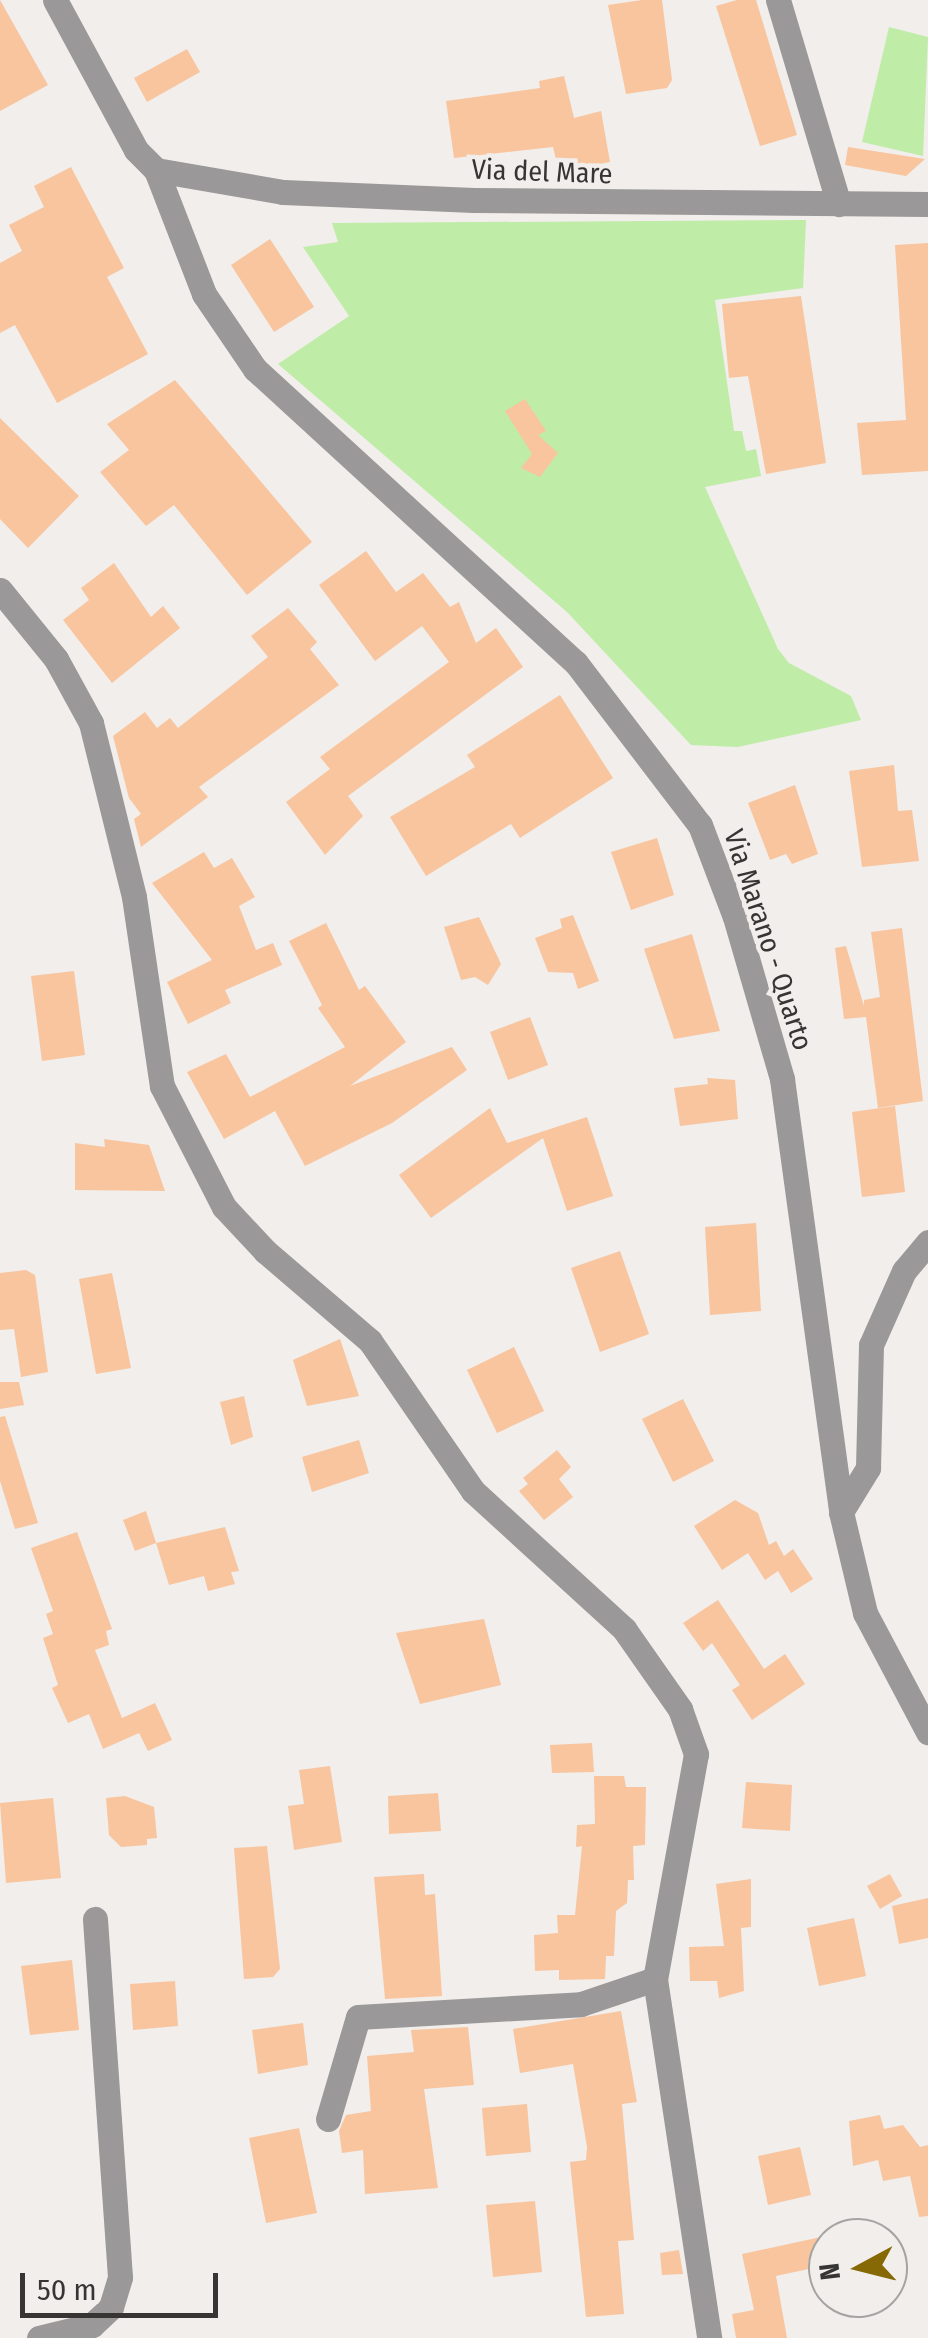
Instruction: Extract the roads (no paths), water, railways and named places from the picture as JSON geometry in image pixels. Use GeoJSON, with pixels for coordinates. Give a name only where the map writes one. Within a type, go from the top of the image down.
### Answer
{"type":"FeatureCollection","features":[{"type":"Feature","properties":{"kind":"street","name":"Via Marano - Quarto"},"geometry":{"type":"LineString","coordinates":[[56,0],[136,150],[156,170],[204,294],[255,369],[576,663],[700,825],[736,917],[782,1079],[841,1512],[864,1613],[928,1732]]}},
{"type":"Feature","properties":{"kind":"street"},"geometry":{"type":"LineString","coordinates":[[778,0],[839,204]]}},
{"type":"Feature","properties":{"kind":"street","name":"Via del Mare"},"geometry":{"type":"LineString","coordinates":[[156,170],[283,192],[702,206],[928,203]]}},
{"type":"Feature","properties":{"kind":"street"},"geometry":{"type":"LineString","coordinates":[[0,590],[56,659],[91,723],[134,897],[162,1086],[178,1128],[224,1207],[265,1252],[370,1341],[474,1491],[624,1630],[680,1709],[696,1754],[654,1979],[709,2338]]}},
{"type":"Feature","properties":{"kind":"street"},"geometry":{"type":"LineString","coordinates":[[841,1512],[868,1468],[872,1345],[904,1271],[928,1242]]}},
{"type":"Feature","properties":{"kind":"street"},"geometry":{"type":"LineString","coordinates":[[39,2338],[92,2325],[111,2307],[120,2277],[94,1919]]}},
{"type":"Feature","properties":{"kind":"street"},"geometry":{"type":"LineString","coordinates":[[328,2119],[358,2017],[581,2004],[654,1979]]}}]}
